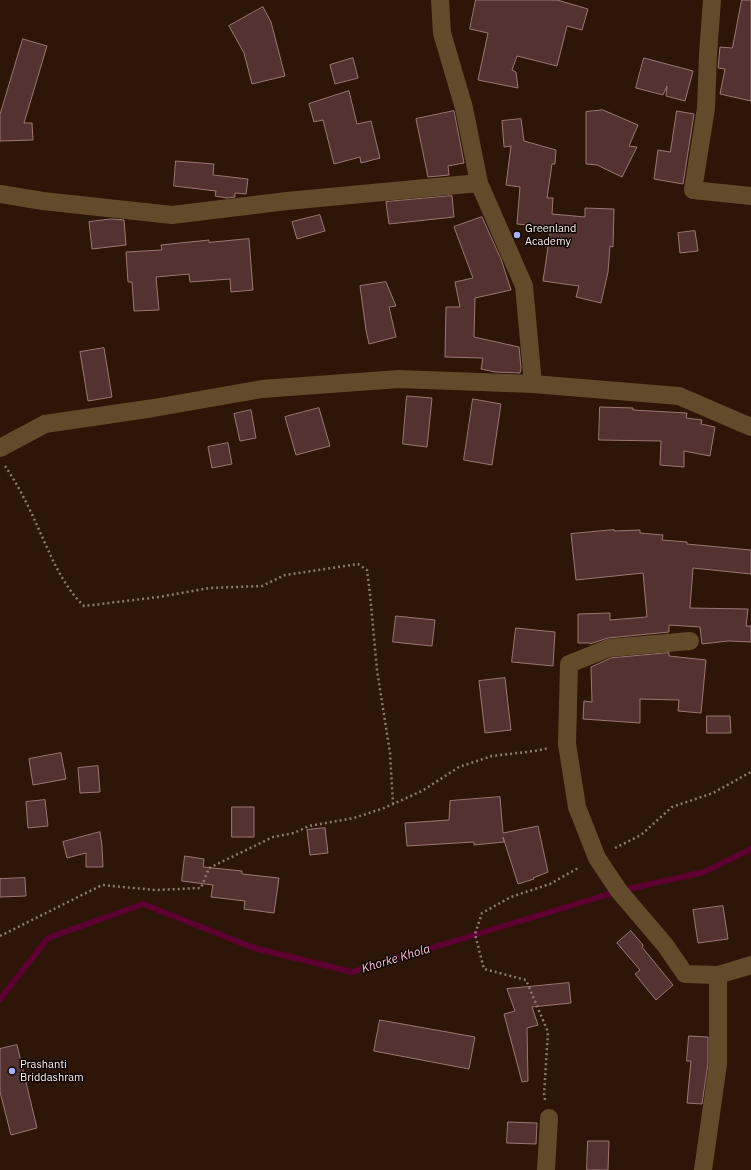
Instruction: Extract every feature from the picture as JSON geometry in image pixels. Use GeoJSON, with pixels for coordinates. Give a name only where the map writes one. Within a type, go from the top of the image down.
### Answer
{"type":"FeatureCollection","features":[{"type":"Feature","properties":{"kind":"street"},"geometry":{"type":"LineString","coordinates":[[440,0],[442,32],[464,108],[479,183],[524,286],[533,384]]}},
{"type":"Feature","properties":{"kind":"street"},"geometry":{"type":"LineString","coordinates":[[712,0],[706,108],[692,190],[751,196]]}},
{"type":"Feature","properties":{"kind":"street"},"geometry":{"type":"LineString","coordinates":[[0,194],[43,201],[172,215],[287,201],[479,183]]}},
{"type":"Feature","properties":{"kind":"street"},"geometry":{"type":"LineString","coordinates":[[2,456],[44,424],[154,408],[262,389],[399,379],[533,384],[679,396],[751,427]]}},
{"type":"Feature","properties":{"kind":"street"},"geometry":{"type":"LineString","coordinates":[[690,641],[609,648],[569,664],[567,744],[577,807],[597,858],[619,891],[665,945],[685,974],[718,975],[751,965]]}},
{"type":"Feature","properties":{"kind":"street"},"geometry":{"type":"LineString","coordinates":[[703,1170],[718,1064],[718,975]]}},
{"type":"Feature","properties":{"kind":"street"},"geometry":{"type":"LineString","coordinates":[[546,1170],[548,1118]]}},
{"type":"Feature","properties":{"kind":"path"},"geometry":{"type":"LineString","coordinates":[[2,456],[60,574],[77,600],[84,606],[159,597],[209,588],[262,586],[285,575],[358,564],[367,570],[377,670],[390,753],[393,804]]}},
{"type":"Feature","properties":{"kind":"path"},"geometry":{"type":"LineString","coordinates":[[0,936],[102,885],[155,890],[201,888],[209,868],[273,837],[294,833],[309,826],[354,818],[393,804],[422,791],[459,767],[492,756],[535,751],[567,744]]}},
{"type":"Feature","properties":{"kind":"path"},"geometry":{"type":"LineString","coordinates":[[548,1118],[544,1095],[548,1032],[526,980],[484,969],[475,934],[482,913],[511,897],[550,884],[641,835],[672,807],[712,793],[751,772]]}},
{"type":"Feature","properties":{"kind":"building"},"geometry":{"type":"Polygon","coordinates":[[[476,0],[557,0],[588,9],[582,30],[567,26],[557,66],[517,56],[512,70],[516,72],[518,88],[478,80],[488,33],[470,29],[476,0]]]}},
{"type":"Feature","properties":{"kind":"building"},"geometry":{"type":"Polygon","coordinates":[[[742,0],[751,0],[751,101],[720,94],[725,69],[718,68],[720,47],[732,48],[742,0]]]}},
{"type":"Feature","properties":{"kind":"building"},"geometry":{"type":"Polygon","coordinates":[[[263,7],[271,22],[285,76],[252,84],[244,53],[229,26],[263,7]]]}},
{"type":"Feature","properties":{"kind":"building"},"geometry":{"type":"Polygon","coordinates":[[[23,39],[47,46],[24,123],[32,123],[33,140],[0,141],[0,115],[23,39]]]}},
{"type":"Feature","properties":{"kind":"building"},"geometry":{"type":"Polygon","coordinates":[[[353,58],[358,78],[335,84],[330,65],[353,58]]]}},
{"type":"Feature","properties":{"kind":"building"},"geometry":{"type":"Polygon","coordinates":[[[644,58],[693,71],[685,101],[666,96],[667,86],[663,95],[636,88],[644,58]]]}},
{"type":"Feature","properties":{"kind":"building"},"geometry":{"type":"Polygon","coordinates":[[[349,91],[357,124],[371,121],[380,158],[361,163],[360,157],[334,164],[323,120],[314,122],[309,104],[349,91]]]}},
{"type":"Feature","properties":{"kind":"building"},"geometry":{"type":"Polygon","coordinates":[[[603,110],[638,125],[629,146],[637,147],[622,177],[597,165],[586,164],[586,112],[603,110]]]}},
{"type":"Feature","properties":{"kind":"building"},"geometry":{"type":"Polygon","coordinates":[[[454,111],[464,163],[448,166],[449,175],[428,177],[416,119],[454,111]]]}},
{"type":"Feature","properties":{"kind":"building"},"geometry":{"type":"Polygon","coordinates":[[[677,111],[694,114],[683,184],[654,179],[658,150],[670,152],[677,111]]]}},
{"type":"Feature","properties":{"kind":"building"},"geometry":{"type":"Polygon","coordinates":[[[521,119],[524,141],[556,150],[555,164],[552,164],[547,198],[553,198],[552,214],[585,217],[585,208],[614,209],[613,247],[610,246],[608,272],[601,303],[576,297],[579,286],[543,281],[551,227],[517,224],[520,187],[506,185],[511,146],[504,147],[502,121],[521,119]]]}},
{"type":"Feature","properties":{"kind":"building"},"geometry":{"type":"Polygon","coordinates":[[[176,161],[214,164],[213,175],[248,179],[246,194],[235,193],[235,197],[227,198],[215,196],[216,191],[174,186],[176,161]]]}},
{"type":"Feature","properties":{"kind":"building"},"geometry":{"type":"Polygon","coordinates":[[[452,196],[454,217],[389,224],[386,202],[452,196]]]}},
{"type":"Feature","properties":{"kind":"building"},"geometry":{"type":"Polygon","coordinates":[[[320,215],[325,231],[297,239],[292,222],[320,215]]]}},
{"type":"Feature","properties":{"kind":"building"},"geometry":{"type":"Polygon","coordinates":[[[482,217],[501,259],[511,290],[475,298],[474,337],[519,347],[520,373],[495,372],[481,369],[483,358],[445,357],[446,307],[460,307],[455,282],[473,278],[454,227],[482,217]]]}},
{"type":"Feature","properties":{"kind":"building"},"geometry":{"type":"Polygon","coordinates":[[[111,219],[124,220],[126,245],[92,249],[89,222],[111,219]]]}},
{"type":"Feature","properties":{"kind":"building"},"geometry":{"type":"Polygon","coordinates":[[[695,231],[698,251],[680,253],[678,233],[695,231]]]}},
{"type":"Feature","properties":{"kind":"building"},"geometry":{"type":"Polygon","coordinates":[[[249,239],[253,290],[231,292],[230,279],[190,282],[189,274],[156,277],[159,310],[134,311],[132,282],[128,282],[126,252],[162,250],[161,245],[209,240],[209,242],[249,239]]]}},
{"type":"Feature","properties":{"kind":"building"},"geometry":{"type":"Polygon","coordinates":[[[386,282],[396,306],[389,307],[396,337],[369,344],[360,286],[386,282]]]}},
{"type":"Feature","properties":{"kind":"building"},"geometry":{"type":"Polygon","coordinates":[[[104,348],[112,397],[88,401],[80,352],[104,348]]]}},
{"type":"Feature","properties":{"kind":"building"},"geometry":{"type":"Polygon","coordinates":[[[407,396],[432,398],[427,447],[403,444],[407,396]]]}},
{"type":"Feature","properties":{"kind":"building"},"geometry":{"type":"Polygon","coordinates":[[[473,399],[501,404],[492,465],[464,460],[473,399]]]}},
{"type":"Feature","properties":{"kind":"building"},"geometry":{"type":"Polygon","coordinates":[[[600,407],[633,408],[633,410],[687,413],[686,418],[702,420],[701,424],[715,427],[710,456],[684,451],[684,467],[660,465],[661,441],[599,440],[600,407]]]}},
{"type":"Feature","properties":{"kind":"building"},"geometry":{"type":"Polygon","coordinates":[[[319,408],[330,446],[296,455],[285,417],[319,408]]]}},
{"type":"Feature","properties":{"kind":"building"},"geometry":{"type":"Polygon","coordinates":[[[251,410],[256,438],[240,441],[234,414],[251,410]]]}},
{"type":"Feature","properties":{"kind":"building"},"geometry":{"type":"Polygon","coordinates":[[[228,443],[232,464],[212,468],[208,447],[228,443]]]}},
{"type":"Feature","properties":{"kind":"building"},"geometry":{"type":"Polygon","coordinates":[[[614,530],[640,530],[640,533],[663,535],[662,540],[751,550],[751,574],[693,568],[690,608],[748,609],[746,626],[751,626],[751,642],[728,641],[702,644],[700,627],[669,625],[669,632],[608,638],[590,644],[578,643],[578,614],[610,613],[610,620],[647,617],[643,573],[576,580],[571,534],[614,530]]]}},
{"type":"Feature","properties":{"kind":"building"},"geometry":{"type":"Polygon","coordinates":[[[396,616],[435,620],[432,646],[393,642],[396,616]]]}},
{"type":"Feature","properties":{"kind":"building"},"geometry":{"type":"Polygon","coordinates":[[[516,628],[555,632],[553,666],[512,662],[516,628]]]}},
{"type":"Feature","properties":{"kind":"building"},"geometry":{"type":"Polygon","coordinates":[[[669,653],[669,656],[706,660],[701,713],[678,711],[679,700],[640,699],[640,723],[583,719],[584,701],[592,702],[591,667],[611,658],[669,653]]]}},
{"type":"Feature","properties":{"kind":"building"},"geometry":{"type":"Polygon","coordinates":[[[505,678],[511,730],[485,733],[479,681],[505,678]]]}},
{"type":"Feature","properties":{"kind":"building"},"geometry":{"type":"Polygon","coordinates":[[[707,716],[730,716],[731,733],[707,733],[707,716]]]}},
{"type":"Feature","properties":{"kind":"building"},"geometry":{"type":"Polygon","coordinates":[[[61,753],[66,779],[33,785],[29,759],[61,753]]]}},
{"type":"Feature","properties":{"kind":"building"},"geometry":{"type":"Polygon","coordinates":[[[98,766],[100,792],[80,793],[78,768],[98,766]]]}},
{"type":"Feature","properties":{"kind":"building"},"geometry":{"type":"Polygon","coordinates":[[[500,797],[503,833],[538,826],[548,872],[533,878],[534,879],[518,884],[503,837],[504,842],[474,845],[474,842],[407,846],[405,823],[449,820],[450,801],[500,797]]]}},
{"type":"Feature","properties":{"kind":"building"},"geometry":{"type":"Polygon","coordinates":[[[45,800],[48,826],[28,828],[26,802],[45,800]]]}},
{"type":"Feature","properties":{"kind":"building"},"geometry":{"type":"Polygon","coordinates":[[[232,807],[254,807],[254,837],[232,837],[232,807]]]}},
{"type":"Feature","properties":{"kind":"building"},"geometry":{"type":"Polygon","coordinates":[[[325,828],[328,853],[310,855],[307,830],[325,828]]]}},
{"type":"Feature","properties":{"kind":"building"},"geometry":{"type":"Polygon","coordinates":[[[100,832],[103,867],[86,867],[86,853],[67,858],[63,842],[100,832]]]}},
{"type":"Feature","properties":{"kind":"building"},"geometry":{"type":"Polygon","coordinates":[[[185,856],[204,859],[203,867],[242,871],[242,874],[279,878],[274,913],[244,909],[245,901],[211,897],[213,885],[182,881],[185,856]]]}},
{"type":"Feature","properties":{"kind":"building"},"geometry":{"type":"Polygon","coordinates":[[[25,878],[26,896],[0,897],[0,879],[25,878]]]}},
{"type":"Feature","properties":{"kind":"building"},"geometry":{"type":"Polygon","coordinates":[[[723,906],[728,939],[698,943],[693,910],[723,906]]]}},
{"type":"Feature","properties":{"kind":"building"},"geometry":{"type":"Polygon","coordinates":[[[631,931],[673,985],[656,1000],[635,974],[640,970],[617,943],[631,931]]]}},
{"type":"Feature","properties":{"kind":"building"},"geometry":{"type":"Polygon","coordinates":[[[569,983],[571,1003],[532,1007],[538,1025],[527,1028],[528,1081],[522,1082],[504,1014],[515,1011],[507,989],[569,983]]]}},
{"type":"Feature","properties":{"kind":"building"},"geometry":{"type":"Polygon","coordinates":[[[380,1020],[475,1037],[469,1069],[374,1051],[380,1020]]]}},
{"type":"Feature","properties":{"kind":"building"},"geometry":{"type":"Polygon","coordinates":[[[689,1036],[708,1037],[708,1063],[702,1104],[687,1103],[691,1061],[687,1061],[689,1036]]]}},
{"type":"Feature","properties":{"kind":"building","name":"Prashanti Briddashram"},"geometry":{"type":"Polygon","coordinates":[[[17,1045],[37,1128],[11,1135],[0,1092],[0,1049],[17,1045]]]}},
{"type":"Feature","properties":{"kind":"building"},"geometry":{"type":"Polygon","coordinates":[[[508,1122],[537,1123],[536,1144],[507,1143],[508,1122]]]}},
{"type":"Feature","properties":{"kind":"building"},"geometry":{"type":"Polygon","coordinates":[[[588,1141],[609,1141],[608,1170],[587,1170],[588,1141]]]}},
{"type":"Feature","properties":{"kind":"waterway","name":"Khorke Khola"},"geometry":{"type":"LineString","coordinates":[[0,999],[48,938],[143,904],[254,948],[352,972],[619,891],[704,872],[751,849]]}},
{"type":"Feature","properties":{"kind":"place","name":"Greenland Academy"},"geometry":{"type":"Point","coordinates":[517,235]}},
{"type":"Feature","properties":{"kind":"place","name":"Prashanti Briddashram"},"geometry":{"type":"Point","coordinates":[12,1071]}}]}
